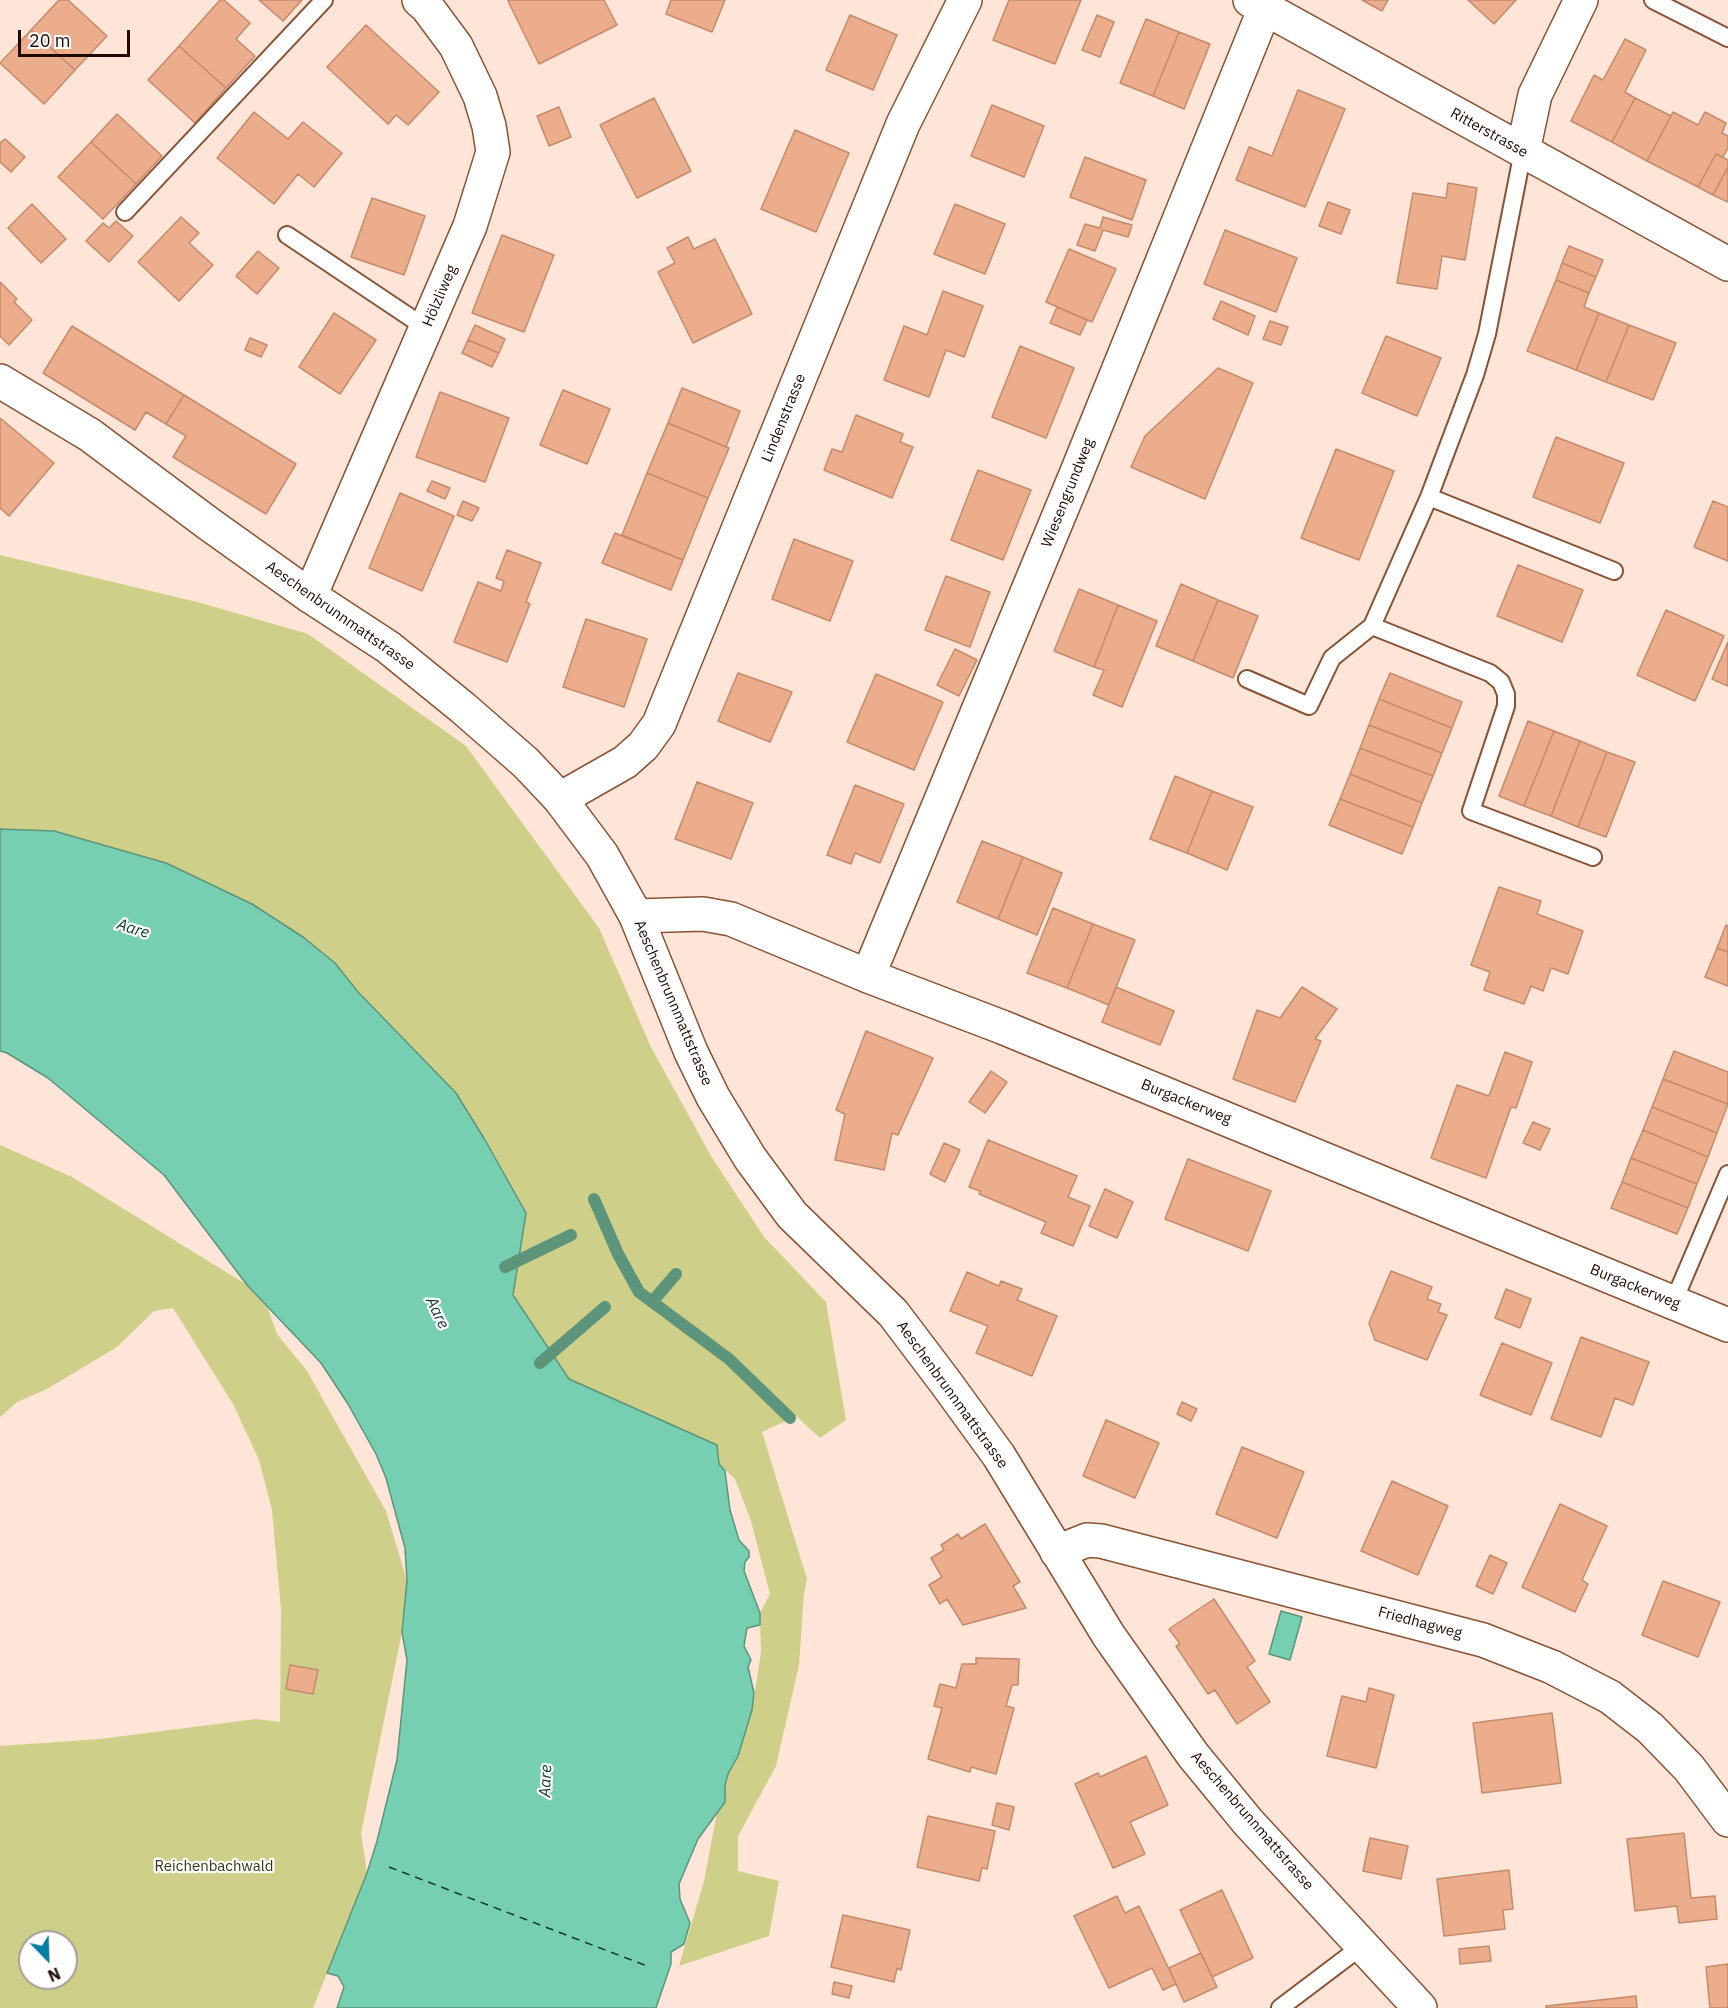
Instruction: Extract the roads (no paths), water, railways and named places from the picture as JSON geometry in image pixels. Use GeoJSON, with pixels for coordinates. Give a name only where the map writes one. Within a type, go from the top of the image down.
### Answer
{"type":"FeatureCollection","features":[{"type":"Feature","properties":{"kind":"street","name":"Hölzliweg"},"geometry":{"type":"LineString","coordinates":[[310,596],[470,226],[493,152],[489,126],[480,96],[456,46],[419,0]]}},
{"type":"Feature","properties":{"kind":"street","name":"Lindenstrasse"},"geometry":{"type":"LineString","coordinates":[[560,799],[625,762],[643,746],[659,724],[903,124],[965,0]]}},
{"type":"Feature","properties":{"kind":"street"},"geometry":{"type":"LineString","coordinates":[[1523,151],[1536,95],[1581,0]]}},
{"type":"Feature","properties":{"kind":"street","name":"Ritterstrasse"},"geometry":{"type":"LineString","coordinates":[[1258,4],[1728,264]]}},
{"type":"Feature","properties":{"kind":"street","name":"Wiesengrundweg"},"geometry":{"type":"LineString","coordinates":[[868,976],[1077,472],[1258,4]]}},
{"type":"Feature","properties":{"kind":"street","name":"Aeschenbrunnmattstrasse"},"geometry":{"type":"LineString","coordinates":[[0,381],[90,435],[310,596],[388,647],[526,763],[560,799],[602,855],[636,916],[691,1052],[713,1097],[750,1158],[792,1215],[893,1313],[999,1456],[1109,1636],[1193,1755],[1248,1822],[1420,2008]]}},
{"type":"Feature","properties":{"kind":"street","name":"Burgackerweg"},"geometry":{"type":"LineString","coordinates":[[636,916],[703,914],[731,919],[868,976],[1002,1027],[1728,1325]]}},
{"type":"Feature","properties":{"kind":"street","name":"Friedhagweg"},"geometry":{"type":"LineString","coordinates":[[1057,1552],[1087,1540],[1101,1541],[1483,1640],[1552,1667],[1610,1697],[1650,1728],[1689,1768],[1728,1820]]}},
{"type":"Feature","properties":{"kind":"lane"},"geometry":{"type":"LineString","coordinates":[[125,213],[324,0]]}},
{"type":"Feature","properties":{"kind":"lane"},"geometry":{"type":"LineString","coordinates":[[1653,0],[1728,38]]}},
{"type":"Feature","properties":{"kind":"lane"},"geometry":{"type":"LineString","coordinates":[[1247,679],[1310,706],[1332,658],[1372,626],[1429,497],[1475,375],[1487,334],[1523,151]]}},
{"type":"Feature","properties":{"kind":"lane"},"geometry":{"type":"LineString","coordinates":[[287,235],[426,328]]}},
{"type":"Feature","properties":{"kind":"lane"},"geometry":{"type":"LineString","coordinates":[[1429,497],[1614,571]]}},
{"type":"Feature","properties":{"kind":"lane"},"geometry":{"type":"LineString","coordinates":[[1372,626],[1490,674],[1501,682],[1506,694],[1506,706],[1471,811],[1593,857]]}},
{"type":"Feature","properties":{"kind":"lane"},"geometry":{"type":"LineString","coordinates":[[1673,1303],[1728,1174]]}},
{"type":"Feature","properties":{"kind":"lane"},"geometry":{"type":"LineString","coordinates":[[1280,2008],[1362,1946]]}},
{"type":"Feature","properties":{"kind":"water","name":"Aare"},"geometry":{"type":"Polygon","coordinates":[[[0,829],[54,831],[166,863],[252,904],[303,937],[335,963],[358,992],[456,1093],[485,1140],[526,1213],[513,1295],[569,1379],[717,1445],[719,1464],[725,1471],[730,1510],[739,1540],[749,1551],[744,1571],[760,1613],[760,1625],[747,1628],[744,1646],[751,1660],[748,1667],[754,1693],[752,1710],[738,1756],[725,1785],[725,1802],[698,1839],[679,1884],[680,1899],[690,1923],[684,1944],[671,1952],[671,1964],[656,2008],[337,2008],[344,1987],[338,1976],[327,1973],[367,1873],[377,1841],[397,1760],[407,1660],[402,1632],[407,1581],[405,1548],[386,1478],[376,1454],[348,1404],[321,1363],[247,1285],[164,1175],[48,1078],[0,1051],[0,829]]]}},
{"type":"Feature","properties":{"kind":"water"},"geometry":{"type":"Polygon","coordinates":[[[1281,1611],[1302,1617],[1290,1660],[1269,1654],[1281,1611]]]}},
{"type":"Feature","properties":{"kind":"waterway"},"geometry":{"type":"LineString","coordinates":[[594,1199],[618,1254],[639,1292],[729,1359],[790,1418]]}},
{"type":"Feature","properties":{"kind":"waterway"},"geometry":{"type":"LineString","coordinates":[[505,1267],[571,1235]]}},
{"type":"Feature","properties":{"kind":"waterway"},"geometry":{"type":"LineString","coordinates":[[652,1302],[676,1274]]}},
{"type":"Feature","properties":{"kind":"waterway"},"geometry":{"type":"LineString","coordinates":[[540,1363],[605,1307]]}},
{"type":"Feature","properties":{"kind":"park label","name":"Reichenbachwald"},"geometry":{"type":"Point","coordinates":[214,1867]}}]}
